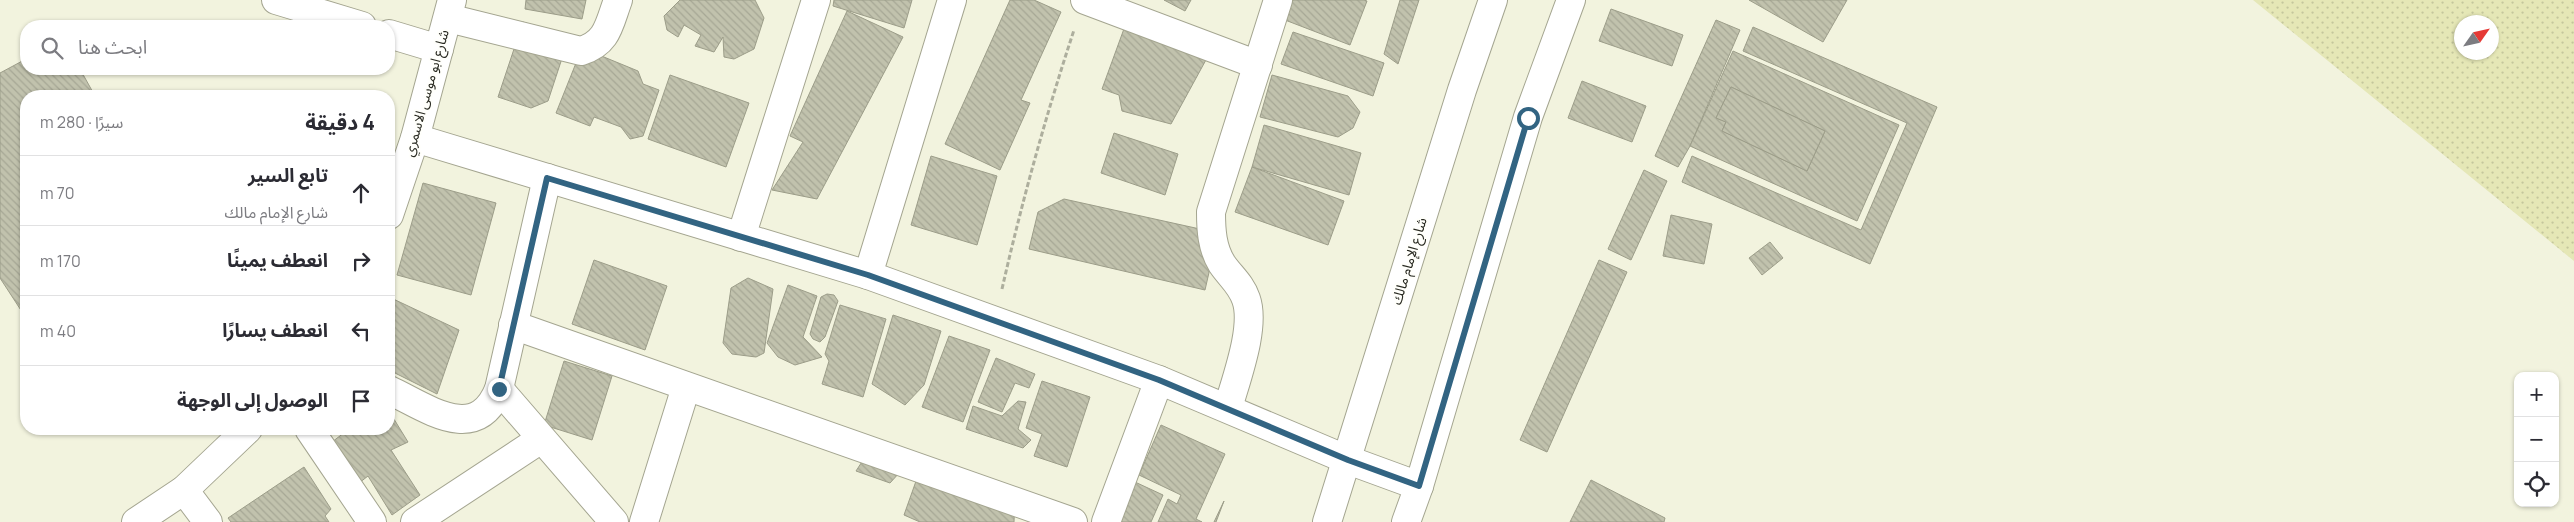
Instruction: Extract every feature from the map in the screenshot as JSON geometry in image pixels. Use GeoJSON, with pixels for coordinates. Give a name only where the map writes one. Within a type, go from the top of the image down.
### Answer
{"type":"FeatureCollection","features":[{"type":"Feature","properties":{"kind":"street"},"geometry":{"type":"LineString","coordinates":[[276,0],[342,20]]}},
{"type":"Feature","properties":{"kind":"street"},"geometry":{"type":"LineString","coordinates":[[450,9],[581,52],[593,48],[602,40],[618,0]]}},
{"type":"Feature","properties":{"kind":"street"},"geometry":{"type":"LineString","coordinates":[[868,275],[952,0]]}},
{"type":"Feature","properties":{"kind":"street"},"geometry":{"type":"LineString","coordinates":[[1086,0],[1258,65]]}},
{"type":"Feature","properties":{"kind":"street"},"geometry":{"type":"LineString","coordinates":[[1228,408],[1250,322],[1247,300],[1237,281],[1223,265],[1215,248],[1211,230],[1212,212],[1278,0]]}},
{"type":"Feature","properties":{"kind":"street","name":"شارع الإمام مالك"},"geometry":{"type":"LineString","coordinates":[[1328,522],[1462,90],[1493,0]]}},
{"type":"Feature","properties":{"kind":"street"},"geometry":{"type":"LineString","coordinates":[[1406,522],[1419,486],[1528,118],[1571,0]]}},
{"type":"Feature","properties":{"kind":"street"},"geometry":{"type":"LineString","coordinates":[[741,236],[808,2]]}},
{"type":"Feature","properties":{"kind":"street","name":"شارع ابو موسى الاسمري"},"geometry":{"type":"LineString","coordinates":[[395,197],[415,138],[450,9]]}},
{"type":"Feature","properties":{"kind":"street"},"geometry":{"type":"LineString","coordinates":[[395,36],[439,50]]}},
{"type":"Feature","properties":{"kind":"street"},"geometry":{"type":"LineString","coordinates":[[415,138],[868,275],[1159,380],[1348,460],[1419,486]]}},
{"type":"Feature","properties":{"kind":"street"},"geometry":{"type":"LineString","coordinates":[[395,393],[455,420],[468,419],[480,414],[492,403],[499,389],[547,178]]}},
{"type":"Feature","properties":{"kind":"street"},"geometry":{"type":"LineString","coordinates":[[513,325],[1073,522]]}},
{"type":"Feature","properties":{"kind":"street"},"geometry":{"type":"LineString","coordinates":[[1106,522],[1159,380]]}},
{"type":"Feature","properties":{"kind":"street"},"geometry":{"type":"LineString","coordinates":[[644,522],[686,387]]}},
{"type":"Feature","properties":{"kind":"street"},"geometry":{"type":"LineString","coordinates":[[499,389],[614,522]]}},
{"type":"Feature","properties":{"kind":"street"},"geometry":{"type":"LineString","coordinates":[[136,522],[184,490],[242,435]]}},
{"type":"Feature","properties":{"kind":"street"},"geometry":{"type":"LineString","coordinates":[[313,435],[372,522]]}},
{"type":"Feature","properties":{"kind":"street"},"geometry":{"type":"LineString","coordinates":[[415,522],[541,439]]}},
{"type":"Feature","properties":{"kind":"street"},"geometry":{"type":"LineString","coordinates":[[184,490],[208,522]]}},
{"type":"Feature","properties":{"kind":"path"},"geometry":{"type":"LineString","coordinates":[[995,321],[1020,212],[1050,105],[1075,26]]}},
{"type":"Feature","properties":{"kind":"green space"},"geometry":{"type":"Polygon","coordinates":[[[2253,0],[2574,0],[2574,261],[2253,0]]]}},
{"type":"Feature","properties":{"kind":"building"},"geometry":{"type":"Polygon","coordinates":[[[526,0],[586,0],[582,19],[525,9],[526,0]]]}},
{"type":"Feature","properties":{"kind":"building"},"geometry":{"type":"Polygon","coordinates":[[[680,0],[755,0],[764,18],[754,49],[734,59],[724,57],[723,37],[714,52],[695,46],[701,35],[684,25],[678,37],[667,30],[664,16],[680,0]]]}},
{"type":"Feature","properties":{"kind":"building"},"geometry":{"type":"Polygon","coordinates":[[[834,0],[912,0],[904,28],[833,6],[834,0]]]}},
{"type":"Feature","properties":{"kind":"building"},"geometry":{"type":"Polygon","coordinates":[[[1010,0],[1034,0],[1061,12],[1021,100],[1030,103],[1000,170],[945,144],[1010,0]]]}},
{"type":"Feature","properties":{"kind":"building"},"geometry":{"type":"Polygon","coordinates":[[[1164,0],[1191,0],[1185,11],[1164,0]]]}},
{"type":"Feature","properties":{"kind":"building"},"geometry":{"type":"Polygon","coordinates":[[[1293,0],[1367,1],[1350,45],[1285,20],[1293,0]]]}},
{"type":"Feature","properties":{"kind":"building"},"geometry":{"type":"Polygon","coordinates":[[[1400,0],[1419,0],[1398,64],[1384,54],[1400,0]]]}},
{"type":"Feature","properties":{"kind":"building"},"geometry":{"type":"Polygon","coordinates":[[[1749,0],[1847,0],[1823,42],[1749,0]]]}},
{"type":"Feature","properties":{"kind":"building"},"geometry":{"type":"Polygon","coordinates":[[[1611,9],[1683,35],[1672,66],[1599,41],[1611,9]]]}},
{"type":"Feature","properties":{"kind":"building"},"geometry":{"type":"Polygon","coordinates":[[[847,11],[903,37],[817,199],[772,190],[803,142],[790,136],[847,11]]]}},
{"type":"Feature","properties":{"kind":"building"},"geometry":{"type":"Polygon","coordinates":[[[1716,20],[1740,30],[1690,146],[1678,167],[1655,156],[1716,20]]]}},
{"type":"Feature","properties":{"kind":"building"},"geometry":{"type":"Polygon","coordinates":[[[523,22],[569,37],[548,101],[531,108],[498,97],[523,22]]]}},
{"type":"Feature","properties":{"kind":"building"},"geometry":{"type":"Polygon","coordinates":[[[1125,26],[1207,58],[1171,124],[1122,111],[1119,95],[1102,89],[1125,26]]]}},
{"type":"Feature","properties":{"kind":"building"},"geometry":{"type":"Polygon","coordinates":[[[1753,27],[1937,107],[1870,264],[1682,182],[1692,156],[1861,230],[1907,123],[1743,51],[1753,27]]]}},
{"type":"Feature","properties":{"kind":"building"},"geometry":{"type":"Polygon","coordinates":[[[1293,32],[1384,63],[1373,96],[1281,64],[1293,32]]]}},
{"type":"Feature","properties":{"kind":"building"},"geometry":{"type":"Polygon","coordinates":[[[582,48],[638,71],[643,84],[659,90],[643,136],[630,139],[621,127],[594,117],[590,126],[556,113],[582,48]]]}},
{"type":"Feature","properties":{"kind":"building"},"geometry":{"type":"Polygon","coordinates":[[[1733,51],[1899,125],[1857,221],[1690,146],[1733,51]],[[1731,87],[1716,118],[1726,122],[1722,131],[1807,171],[1825,131],[1731,87]]]}},
{"type":"Feature","properties":{"kind":"building"},"geometry":{"type":"Polygon","coordinates":[[[20,62],[20,75],[83,75],[92,90],[20,90],[20,309],[0,278],[0,73],[20,62]]]}},
{"type":"Feature","properties":{"kind":"building"},"geometry":{"type":"Polygon","coordinates":[[[670,75],[749,103],[726,167],[648,139],[670,75]]]}},
{"type":"Feature","properties":{"kind":"building"},"geometry":{"type":"Polygon","coordinates":[[[1272,75],[1348,96],[1360,112],[1353,128],[1338,137],[1260,117],[1272,75]]]}},
{"type":"Feature","properties":{"kind":"building"},"geometry":{"type":"Polygon","coordinates":[[[1582,81],[1646,106],[1632,142],[1568,118],[1582,81]]]}},
{"type":"Feature","properties":{"kind":"building"},"geometry":{"type":"Polygon","coordinates":[[[1731,87],[1825,131],[1807,171],[1722,131],[1726,122],[1716,118],[1731,87]]]}},
{"type":"Feature","properties":{"kind":"building"},"geometry":{"type":"Polygon","coordinates":[[[1264,125],[1361,153],[1349,195],[1252,167],[1264,125]]]}},
{"type":"Feature","properties":{"kind":"building"},"geometry":{"type":"Polygon","coordinates":[[[1114,133],[1178,154],[1165,195],[1101,173],[1114,133]]]}},
{"type":"Feature","properties":{"kind":"building"},"geometry":{"type":"Polygon","coordinates":[[[931,156],[997,176],[977,245],[911,225],[931,156]]]}},
{"type":"Feature","properties":{"kind":"building"},"geometry":{"type":"Polygon","coordinates":[[[1252,167],[1344,201],[1328,245],[1235,212],[1252,167]]]}},
{"type":"Feature","properties":{"kind":"building"},"geometry":{"type":"Polygon","coordinates":[[[1644,170],[1667,181],[1631,260],[1608,249],[1644,170]]]}},
{"type":"Feature","properties":{"kind":"building"},"geometry":{"type":"Polygon","coordinates":[[[423,183],[496,203],[471,295],[397,275],[423,183]]]}},
{"type":"Feature","properties":{"kind":"building"},"geometry":{"type":"Polygon","coordinates":[[[1064,199],[1218,233],[1205,290],[1029,249],[1038,212],[1064,199]]]}},
{"type":"Feature","properties":{"kind":"building"},"geometry":{"type":"Polygon","coordinates":[[[1671,215],[1712,224],[1704,264],[1663,256],[1671,215]]]}},
{"type":"Feature","properties":{"kind":"building"},"geometry":{"type":"Polygon","coordinates":[[[1770,242],[1783,258],[1762,275],[1749,258],[1770,242]]]}},
{"type":"Feature","properties":{"kind":"building"},"geometry":{"type":"Polygon","coordinates":[[[594,260],[667,286],[645,350],[572,324],[594,260]]]}},
{"type":"Feature","properties":{"kind":"building"},"geometry":{"type":"Polygon","coordinates":[[[1599,260],[1627,272],[1547,452],[1520,440],[1599,260]]]}},
{"type":"Feature","properties":{"kind":"building"},"geometry":{"type":"Polygon","coordinates":[[[748,278],[773,289],[764,353],[756,357],[732,354],[723,343],[731,288],[748,278]]]}},
{"type":"Feature","properties":{"kind":"building"},"geometry":{"type":"Polygon","coordinates":[[[788,285],[817,296],[803,337],[822,357],[795,365],[778,357],[767,343],[788,285]]]}},
{"type":"Feature","properties":{"kind":"building"},"geometry":{"type":"Polygon","coordinates":[[[827,294],[834,295],[838,301],[825,337],[820,342],[813,339],[810,334],[821,297],[827,294]]]}},
{"type":"Feature","properties":{"kind":"building"},"geometry":{"type":"Polygon","coordinates":[[[395,300],[459,330],[437,394],[395,373],[395,300]]]}},
{"type":"Feature","properties":{"kind":"building"},"geometry":{"type":"Polygon","coordinates":[[[840,305],[886,319],[863,397],[822,384],[829,361],[825,354],[840,305]]]}},
{"type":"Feature","properties":{"kind":"building"},"geometry":{"type":"Polygon","coordinates":[[[893,315],[941,331],[924,385],[905,405],[872,384],[893,315]]]}},
{"type":"Feature","properties":{"kind":"building"},"geometry":{"type":"Polygon","coordinates":[[[949,336],[990,350],[963,422],[922,407],[949,336]]]}},
{"type":"Feature","properties":{"kind":"building"},"geometry":{"type":"Polygon","coordinates":[[[996,358],[1035,374],[1029,388],[1015,383],[1002,412],[978,402],[996,358]]]}},
{"type":"Feature","properties":{"kind":"building"},"geometry":{"type":"Polygon","coordinates":[[[564,361],[612,376],[592,440],[544,425],[564,361]]]}},
{"type":"Feature","properties":{"kind":"building"},"geometry":{"type":"Polygon","coordinates":[[[1042,381],[1090,397],[1067,467],[1034,456],[1042,434],[1026,428],[1042,381]]]}},
{"type":"Feature","properties":{"kind":"building"},"geometry":{"type":"Polygon","coordinates":[[[1018,401],[1026,402],[1018,429],[1031,440],[1023,448],[966,429],[973,406],[1002,416],[1018,401]]]}},
{"type":"Feature","properties":{"kind":"building"},"geometry":{"type":"Polygon","coordinates":[[[395,421],[408,442],[391,450],[420,495],[392,515],[368,476],[359,483],[332,442],[341,435],[395,435],[395,421]]]}},
{"type":"Feature","properties":{"kind":"building"},"geometry":{"type":"Polygon","coordinates":[[[1161,425],[1225,454],[1196,519],[1202,522],[1158,522],[1168,499],[1177,504],[1181,495],[1139,475],[1161,425]]]}},
{"type":"Feature","properties":{"kind":"building"},"geometry":{"type":"Polygon","coordinates":[[[867,454],[900,472],[890,483],[856,471],[867,454]]]}},
{"type":"Feature","properties":{"kind":"building"},"geometry":{"type":"Polygon","coordinates":[[[304,467],[331,509],[325,516],[329,522],[231,522],[228,518],[304,467]]]}},
{"type":"Feature","properties":{"kind":"building"},"geometry":{"type":"Polygon","coordinates":[[[921,467],[1015,500],[1014,522],[920,522],[904,515],[921,467]]]}},
{"type":"Feature","properties":{"kind":"building"},"geometry":{"type":"Polygon","coordinates":[[[1591,480],[1665,518],[1664,522],[1570,522],[1591,480]]]}},
{"type":"Feature","properties":{"kind":"building"},"geometry":{"type":"Polygon","coordinates":[[[1135,482],[1163,495],[1151,522],[1118,522],[1135,482]]]}},
{"type":"Feature","properties":{"kind":"building"},"geometry":{"type":"Polygon","coordinates":[[[1224,501],[1216,522],[1214,522],[1224,501]]]}},
{"type":"Feature","properties":{"kind":"route"},"geometry":{"type":"LineString","coordinates":[[499,389],[547,178],[868,275],[1159,380],[1348,460],[1419,486],[1528,118]]}}]}
